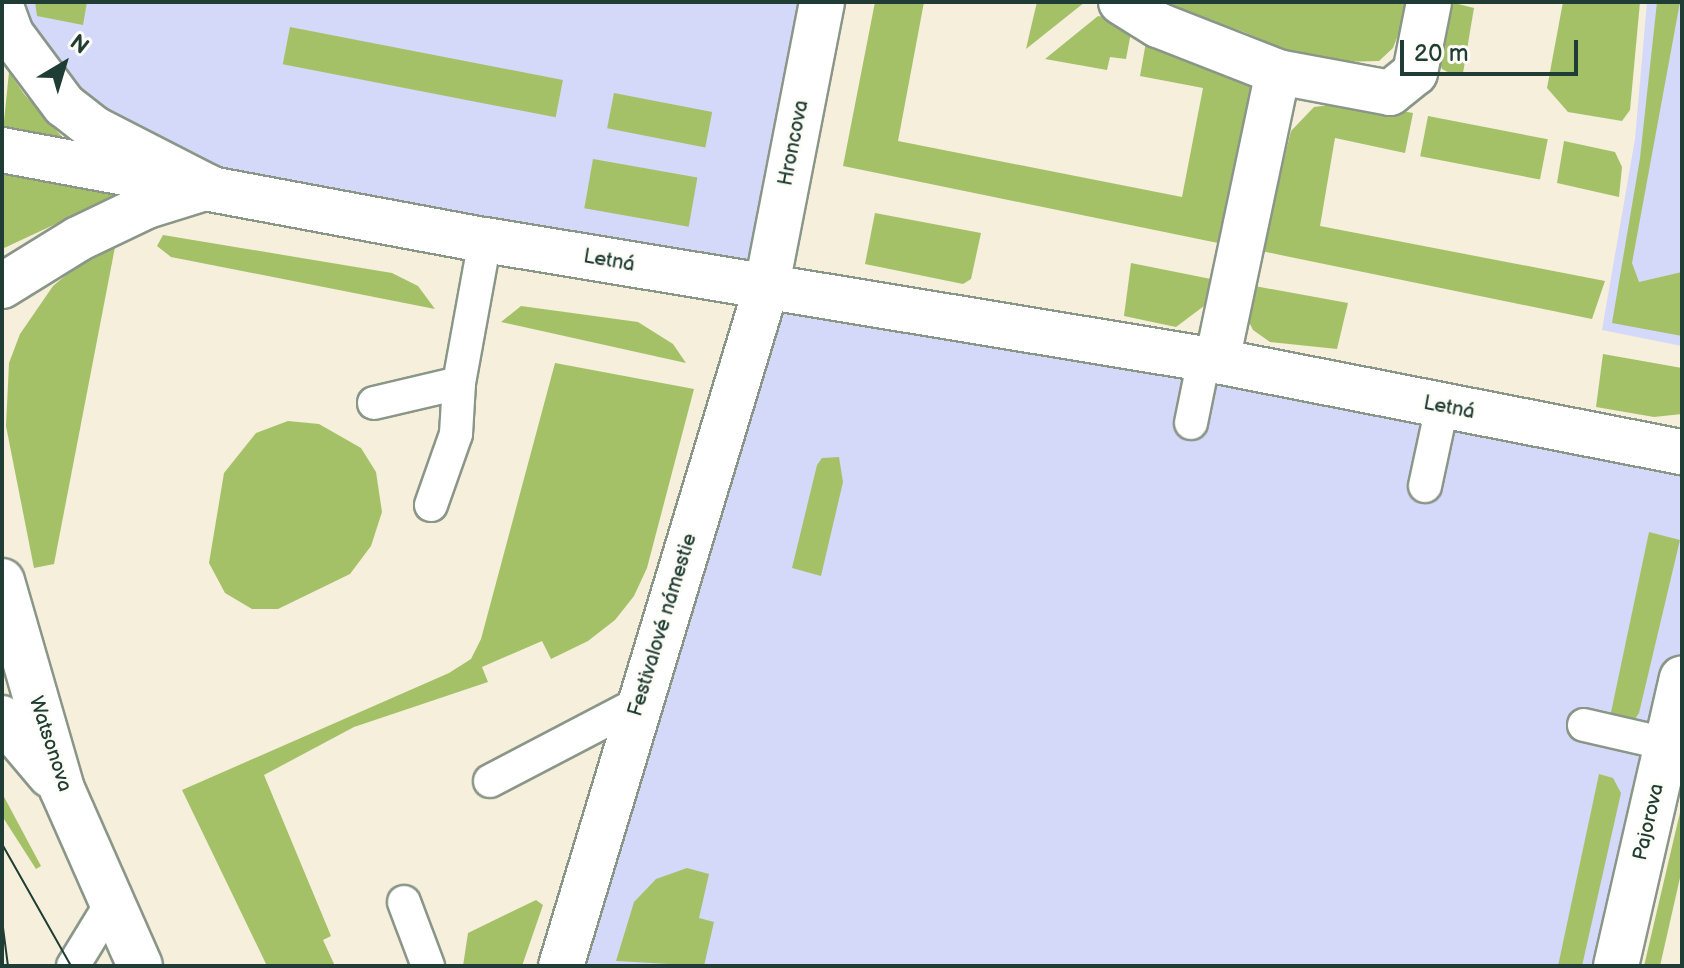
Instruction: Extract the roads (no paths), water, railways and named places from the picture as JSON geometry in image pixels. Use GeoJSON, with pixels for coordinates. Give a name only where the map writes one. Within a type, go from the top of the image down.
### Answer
{"type":"FeatureCollection","features":[{"type":"Feature","properties":{"kind":"street","name":"Hroncova"},"geometry":{"type":"LineString","coordinates":[[767,285],[822,2]]}},
{"type":"Feature","properties":{"kind":"street"},"geometry":{"type":"LineString","coordinates":[[1121,2],[1158,25],[1278,72],[1378,92],[1399,90],[1415,73],[1429,2]]}},
{"type":"Feature","properties":{"kind":"street"},"geometry":{"type":"LineString","coordinates":[[2,9],[11,34],[64,105],[95,129],[208,187]]}},
{"type":"Feature","properties":{"kind":"street"},"geometry":{"type":"LineString","coordinates":[[1211,360],[1278,72]]}},
{"type":"Feature","properties":{"kind":"street","name":"Letná"},"geometry":{"type":"LineString","coordinates":[[2,150],[485,240],[1211,360],[1682,452]]}},
{"type":"Feature","properties":{"kind":"street"},"geometry":{"type":"LineString","coordinates":[[2,286],[78,239],[147,206],[208,187]]}},
{"type":"Feature","properties":{"kind":"street","name":"Festivalové námestie"},"geometry":{"type":"LineString","coordinates":[[561,966],[767,285]]}},
{"type":"Feature","properties":{"kind":"street","name":"Watsonova"},"geometry":{"type":"LineString","coordinates":[[2,581],[62,789],[112,902]]}},
{"type":"Feature","properties":{"kind":"street","name":"Pajorova"},"geometry":{"type":"LineString","coordinates":[[1616,966],[1682,678]]}},
{"type":"Feature","properties":{"kind":"street"},"geometry":{"type":"LineString","coordinates":[[2,718],[62,789]]}},
{"type":"Feature","properties":{"kind":"street"},"geometry":{"type":"LineString","coordinates":[[112,902],[140,966]]}},
{"type":"Feature","properties":{"kind":"lane"},"geometry":{"type":"LineString","coordinates":[[431,505],[456,434],[459,383],[485,240]]}},
{"type":"Feature","properties":{"kind":"lane"},"geometry":{"type":"LineString","coordinates":[[1191,423],[1211,360]]}},
{"type":"Feature","properties":{"kind":"lane"},"geometry":{"type":"LineString","coordinates":[[374,403],[459,383]]}},
{"type":"Feature","properties":{"kind":"lane"},"geometry":{"type":"LineString","coordinates":[[1425,486],[1442,407]]}},
{"type":"Feature","properties":{"kind":"lane"},"geometry":{"type":"LineString","coordinates":[[490,781],[639,703]]}},
{"type":"Feature","properties":{"kind":"lane"},"geometry":{"type":"LineString","coordinates":[[1584,725],[1667,744]]}},
{"type":"Feature","properties":{"kind":"lane"},"geometry":{"type":"LineString","coordinates":[[73,966],[112,902]]}},
{"type":"Feature","properties":{"kind":"lane"},"geometry":{"type":"LineString","coordinates":[[404,902],[428,966]]}},
{"type":"Feature","properties":{"kind":"tram line"},"geometry":{"type":"LineString","coordinates":[[2,844],[71,966]]}},
{"type":"Feature","properties":{"kind":"tram line"},"geometry":{"type":"LineString","coordinates":[[2,920],[8,966]]}}]}
